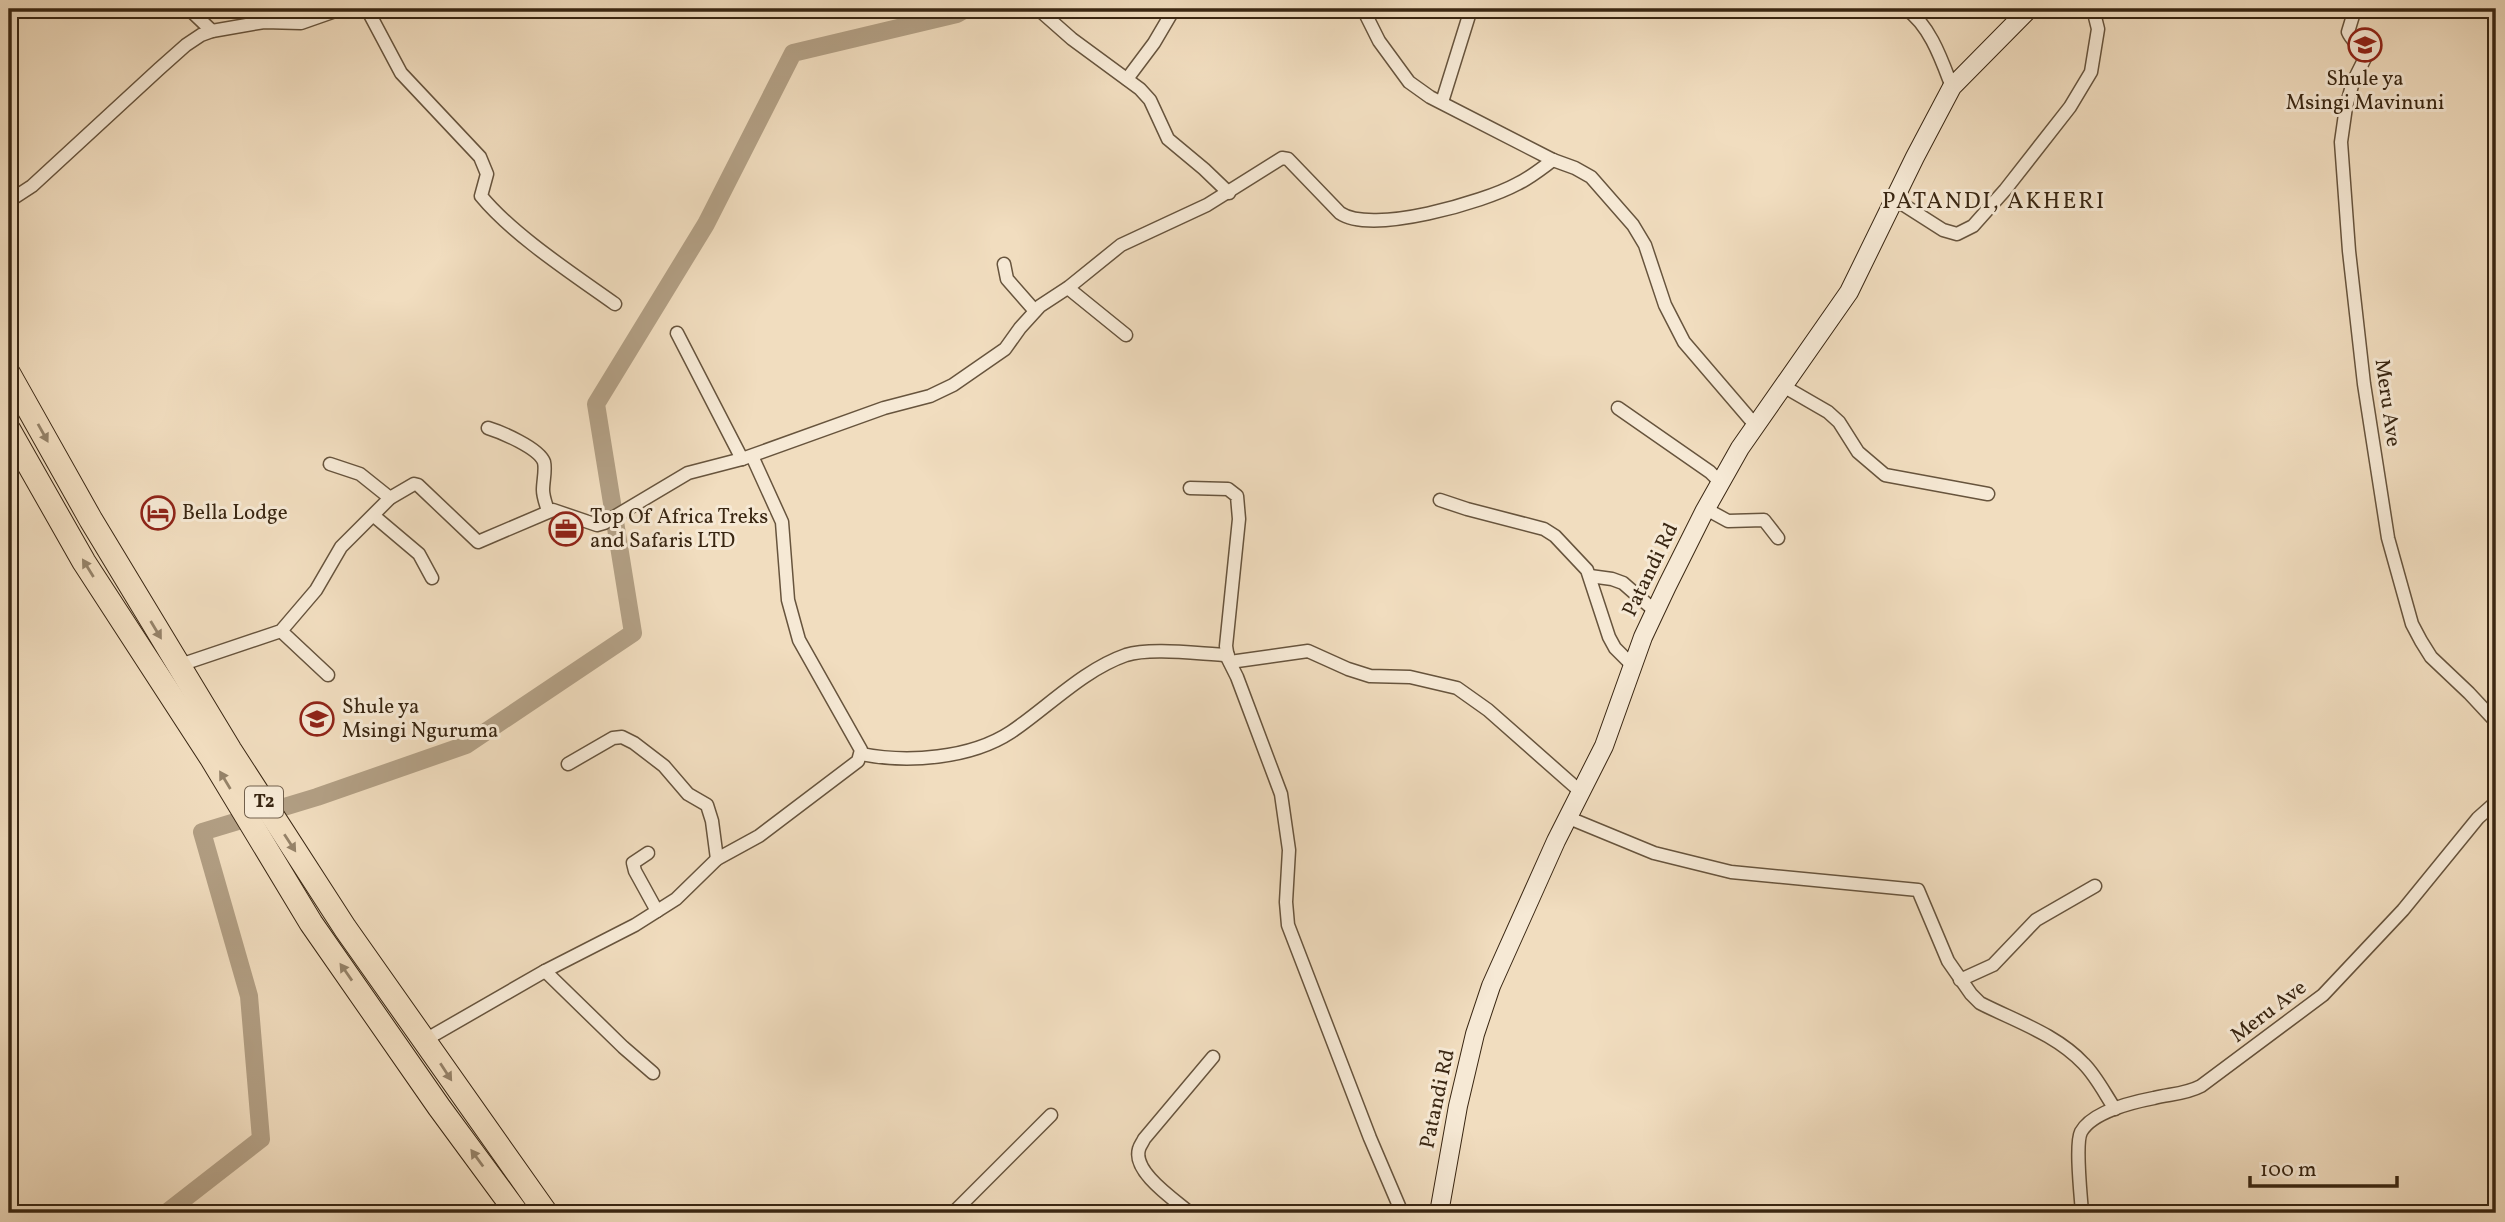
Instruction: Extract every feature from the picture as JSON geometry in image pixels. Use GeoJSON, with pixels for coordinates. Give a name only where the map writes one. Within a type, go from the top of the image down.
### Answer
{"type":"FeatureCollection","features":[{"type":"Feature","properties":{"kind":"highway","name":"T2"},"geometry":{"type":"LineString","coordinates":[[9,374],[177,666],[345,928],[545,1213]]}},
{"type":"Feature","properties":{"kind":"highway","name":"T2"},"geometry":{"type":"LineString","coordinates":[[9,430],[84,562],[212,759],[311,923],[439,1107],[517,1213]]}},
{"type":"Feature","properties":{"kind":"street"},"geometry":{"type":"LineString","coordinates":[[189,9],[212,31]]}},
{"type":"Feature","properties":{"kind":"street"},"geometry":{"type":"LineString","coordinates":[[9,201],[32,186],[186,45],[212,31],[264,22],[301,23],[341,9]]}},
{"type":"Feature","properties":{"kind":"street"},"geometry":{"type":"LineString","coordinates":[[367,9],[401,73],[480,157],[487,174],[481,196],[492,209],[559,264],[615,304]]}},
{"type":"Feature","properties":{"kind":"street"},"geometry":{"type":"LineString","coordinates":[[1038,9],[1150,100],[1168,139],[1229,193]]}},
{"type":"Feature","properties":{"kind":"street"},"geometry":{"type":"LineString","coordinates":[[1127,79],[1154,43],[1174,9]]}},
{"type":"Feature","properties":{"kind":"street"},"geometry":{"type":"LineString","coordinates":[[1363,9],[1379,41],[1409,82],[1441,102],[1591,177],[1633,225],[1645,245],[1664,305],[1684,342],[1756,426]]}},
{"type":"Feature","properties":{"kind":"street"},"geometry":{"type":"LineString","coordinates":[[1441,102],[1471,9]]}},
{"type":"Feature","properties":{"kind":"street"},"geometry":{"type":"LineString","coordinates":[[1906,9],[1916,16],[1925,30],[1952,87]]}},
{"type":"Feature","properties":{"kind":"street","name":"Patandi Rd"},"geometry":{"type":"LineString","coordinates":[[1439,1213],[1458,1106],[1475,1034],[1491,986],[1604,746],[1656,611],[1706,509],[1740,448],[1849,292],[1952,87],[2029,9]]}},
{"type":"Feature","properties":{"kind":"street"},"geometry":{"type":"LineString","coordinates":[[1896,200],[1942,230],[1963,233],[1973,226],[2070,107],[2091,72],[2098,29],[2093,9]]}},
{"type":"Feature","properties":{"kind":"street","name":"Meru Ave"},"geometry":{"type":"LineString","coordinates":[[2355,9],[2348,32],[2364,52],[2365,58],[2353,82],[2341,142],[2349,251],[2364,384],[2388,538],[2412,624],[2421,641],[2431,657],[2469,692],[2496,722]]}},
{"type":"Feature","properties":{"kind":"street"},"geometry":{"type":"LineString","coordinates":[[177,666],[281,631],[316,590],[341,547],[390,498],[410,486],[418,485],[478,542],[548,512],[563,513],[592,524],[604,523],[688,473],[747,457],[884,408],[930,396],[1005,349],[1035,311],[1121,245],[1229,193],[1280,159],[1284,158],[1345,216],[1362,220],[1394,220],[1459,206],[1507,189],[1553,160]]}},
{"type":"Feature","properties":{"kind":"street"},"geometry":{"type":"LineString","coordinates":[[1004,264],[1007,279],[1035,311]]}},
{"type":"Feature","properties":{"kind":"street"},"geometry":{"type":"LineString","coordinates":[[1068,288],[1126,335]]}},
{"type":"Feature","properties":{"kind":"street"},"geometry":{"type":"LineString","coordinates":[[1000,338],[1014,328],[1020,328]]}},
{"type":"Feature","properties":{"kind":"street"},"geometry":{"type":"LineString","coordinates":[[425,1040],[676,899],[716,859],[760,836],[858,761],[859,746],[799,640],[788,600],[782,522],[677,334]]}},
{"type":"Feature","properties":{"kind":"street"},"geometry":{"type":"LineString","coordinates":[[1783,386],[1828,412],[1839,422],[1858,452],[1885,475],[1988,495]]}},
{"type":"Feature","properties":{"kind":"street"},"geometry":{"type":"LineString","coordinates":[[1618,408],[1721,482]]}},
{"type":"Feature","properties":{"kind":"street"},"geometry":{"type":"LineString","coordinates":[[488,428],[502,432],[542,458],[543,494],[548,512]]}},
{"type":"Feature","properties":{"kind":"street"},"geometry":{"type":"LineString","coordinates":[[330,464],[360,474],[390,498]]}},
{"type":"Feature","properties":{"kind":"street"},"geometry":{"type":"LineString","coordinates":[[1190,488],[1228,489],[1237,496],[1239,519],[1226,633],[1229,659],[1281,794],[1289,850],[1286,902],[1288,925],[1370,1138],[1402,1213]]}},
{"type":"Feature","properties":{"kind":"street"},"geometry":{"type":"LineString","coordinates":[[1440,500],[1544,529],[1555,536],[1583,563],[1590,576],[1609,637],[1615,648],[1633,666]]}},
{"type":"Feature","properties":{"kind":"street"},"geometry":{"type":"LineString","coordinates":[[1706,509],[1728,521],[1764,520],[1778,538]]}},
{"type":"Feature","properties":{"kind":"street"},"geometry":{"type":"LineString","coordinates":[[374,516],[419,554],[432,578]]}},
{"type":"Feature","properties":{"kind":"street"},"geometry":{"type":"LineString","coordinates":[[1590,576],[1623,583],[1656,611]]}},
{"type":"Feature","properties":{"kind":"street"},"geometry":{"type":"LineString","coordinates":[[281,631],[328,675]]}},
{"type":"Feature","properties":{"kind":"street"},"geometry":{"type":"LineString","coordinates":[[860,754],[893,758],[938,756],[1000,738],[1096,671],[1129,654],[1166,652],[1229,659],[1308,652],[1370,676],[1410,677],[1457,688],[1488,710],[1582,793]]}},
{"type":"Feature","properties":{"kind":"street"},"geometry":{"type":"LineString","coordinates":[[568,764],[613,738],[622,737],[634,743],[664,766],[688,794],[707,805],[712,821],[716,859]]}},
{"type":"Feature","properties":{"kind":"street","name":"Meru Ave"},"geometry":{"type":"LineString","coordinates":[[2082,1213],[2080,1135],[2087,1124],[2134,1102],[2184,1093],[2201,1086],[2323,996],[2403,910],[2479,818],[2496,802]]}},
{"type":"Feature","properties":{"kind":"street"},"geometry":{"type":"LineString","coordinates":[[1569,818],[1654,853],[1731,872],[1915,889],[1919,892],[1943,950],[1960,980],[1980,1003],[2054,1039],[2091,1073],[2115,1109]]}},
{"type":"Feature","properties":{"kind":"street"},"geometry":{"type":"LineString","coordinates":[[648,853],[633,863],[657,911]]}},
{"type":"Feature","properties":{"kind":"street"},"geometry":{"type":"LineString","coordinates":[[1960,980],[1993,965],[2036,920],[2095,886]]}},
{"type":"Feature","properties":{"kind":"street"},"geometry":{"type":"LineString","coordinates":[[545,971],[622,1047],[653,1073]]}},
{"type":"Feature","properties":{"kind":"street"},"geometry":{"type":"LineString","coordinates":[[1190,1213],[1149,1178],[1139,1158],[1139,1149],[1213,1057]]}},
{"type":"Feature","properties":{"kind":"street"},"geometry":{"type":"LineString","coordinates":[[953,1213],[1051,1115]]}},
{"type":"Feature","properties":{"kind":"waterway"},"geometry":{"type":"LineString","coordinates":[[166,1213],[261,1139],[249,996],[202,832],[317,797],[466,745],[633,633],[596,404],[706,224],[793,53],[957,14],[966,9]]}},
{"type":"Feature","properties":{"kind":"place","name":"Shule ya Msingi Mavinuni"},"geometry":{"type":"Point","coordinates":[2365,45]}},
{"type":"Feature","properties":{"kind":"place","name":"Bella Lodge"},"geometry":{"type":"Point","coordinates":[158,513]}},
{"type":"Feature","properties":{"kind":"place","name":"Top Of Africa Treks and Safaris LTD"},"geometry":{"type":"Point","coordinates":[566,529]}},
{"type":"Feature","properties":{"kind":"place","name":"Shule ya Msingi Nguruma"},"geometry":{"type":"Point","coordinates":[317,719]}},
{"type":"Feature","properties":{"kind":"district","name":"PATANDI, AKHERI"},"geometry":{"type":"Point","coordinates":[1994,202]}}]}
